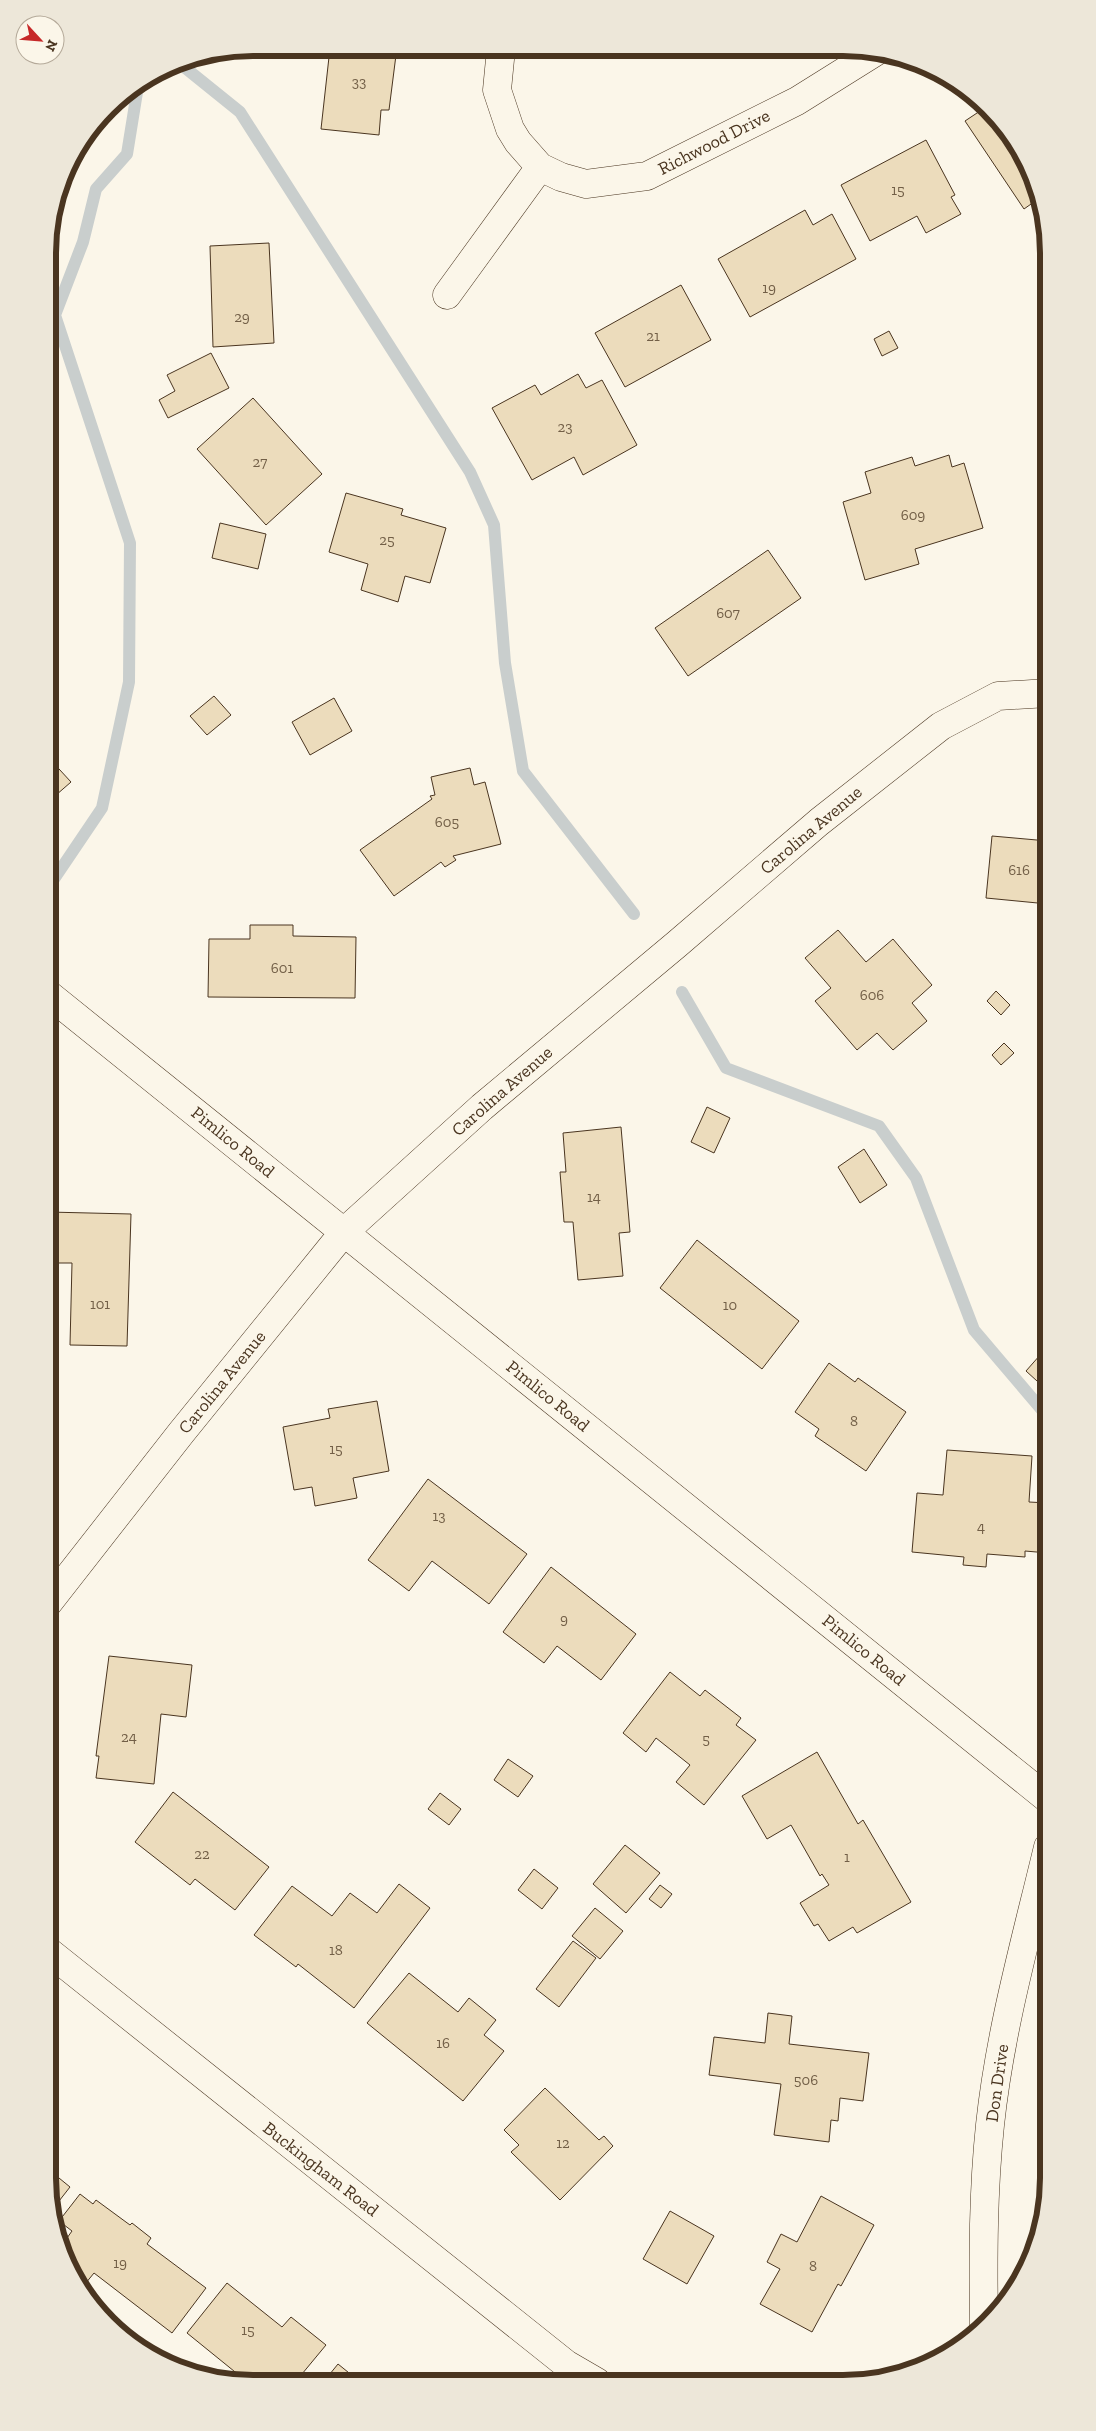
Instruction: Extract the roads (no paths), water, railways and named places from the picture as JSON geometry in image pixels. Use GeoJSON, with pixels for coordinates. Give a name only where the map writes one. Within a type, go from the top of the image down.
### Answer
{"type":"FeatureCollection","features":[{"type":"Feature","properties":{"kind":"street","name":"Richwood Drive"},"geometry":{"type":"LineString","coordinates":[[501,56],[497,90],[510,129],[518,142],[540,167],[560,177],[586,184],[647,176],[796,101],[866,58]]}},
{"type":"Feature","properties":{"kind":"street"},"geometry":{"type":"LineString","coordinates":[[447,295],[540,167]]}},
{"type":"Feature","properties":{"kind":"street","name":"Carolina Avenue"},"geometry":{"type":"LineString","coordinates":[[56,1593],[181,1433],[344,1232],[482,1107],[819,822],[941,726],[998,696],[1040,693]]}},
{"type":"Feature","properties":{"kind":"street","name":"Pimlico Road"},"geometry":{"type":"LineString","coordinates":[[56,1000],[1040,1793]]}},
{"type":"Feature","properties":{"kind":"street","name":"Don Drive"},"geometry":{"type":"LineString","coordinates":[[984,2315],[983,2234],[990,2125],[1005,2024],[1040,1880]]}},
{"type":"Feature","properties":{"kind":"street","name":"Buckingham Road"},"geometry":{"type":"LineString","coordinates":[[56,1957],[566,2364],[586,2375]]}},
{"type":"Feature","properties":{"kind":"waterway"},"geometry":{"type":"LineString","coordinates":[[186,68],[240,112],[470,472],[494,525],[505,663],[523,771],[634,914]]}},
{"type":"Feature","properties":{"kind":"waterway"},"geometry":{"type":"LineString","coordinates":[[56,312],[83,242],[96,189],[127,154],[137,94]]}},
{"type":"Feature","properties":{"kind":"waterway"},"geometry":{"type":"LineString","coordinates":[[56,318],[130,543],[129,682],[102,808],[56,876]]}},
{"type":"Feature","properties":{"kind":"waterway"},"geometry":{"type":"LineString","coordinates":[[682,992],[726,1068],[879,1126],[916,1178],[974,1330],[1040,1408]]}}]}
